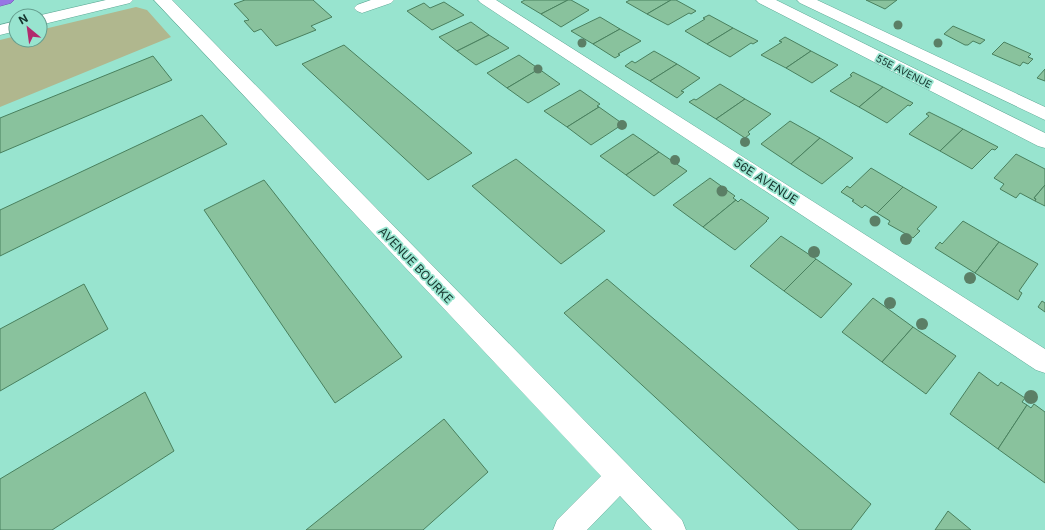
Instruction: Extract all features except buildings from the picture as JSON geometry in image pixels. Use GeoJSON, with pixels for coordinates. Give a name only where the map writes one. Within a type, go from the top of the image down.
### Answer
{"type":"FeatureCollection","features":[{"type":"Feature","properties":{"kind":"highway"},"geometry":{"type":"LineString","coordinates":[[0,1],[6,0]]}},
{"type":"Feature","properties":{"kind":"street"},"geometry":{"type":"LineString","coordinates":[[48,18],[125,0]]}},
{"type":"Feature","properties":{"kind":"street","name":"AVENUE BOURKE"},"geometry":{"type":"LineString","coordinates":[[162,0],[672,530]]}},
{"type":"Feature","properties":{"kind":"street"},"geometry":{"type":"LineString","coordinates":[[362,8],[386,0]]}},
{"type":"Feature","properties":{"kind":"street","name":"56E AVENUE"},"geometry":{"type":"LineString","coordinates":[[486,0],[1045,362]]}},
{"type":"Feature","properties":{"kind":"street","name":"55E AVENUE"},"geometry":{"type":"LineString","coordinates":[[764,0],[1045,141]]}},
{"type":"Feature","properties":{"kind":"street","name":"55E AVENUE"},"geometry":{"type":"LineString","coordinates":[[805,0],[1045,114]]}},
{"type":"Feature","properties":{"kind":"street"},"geometry":{"type":"LineString","coordinates":[[567,530],[620,477]]}},
{"type":"Feature","properties":{"kind":"green space"},"geometry":{"type":"Polygon","coordinates":[[[136,7],[147,10],[171,37],[0,107],[0,40],[8,38],[8,48],[48,48],[48,28],[136,7]]]}}]}
